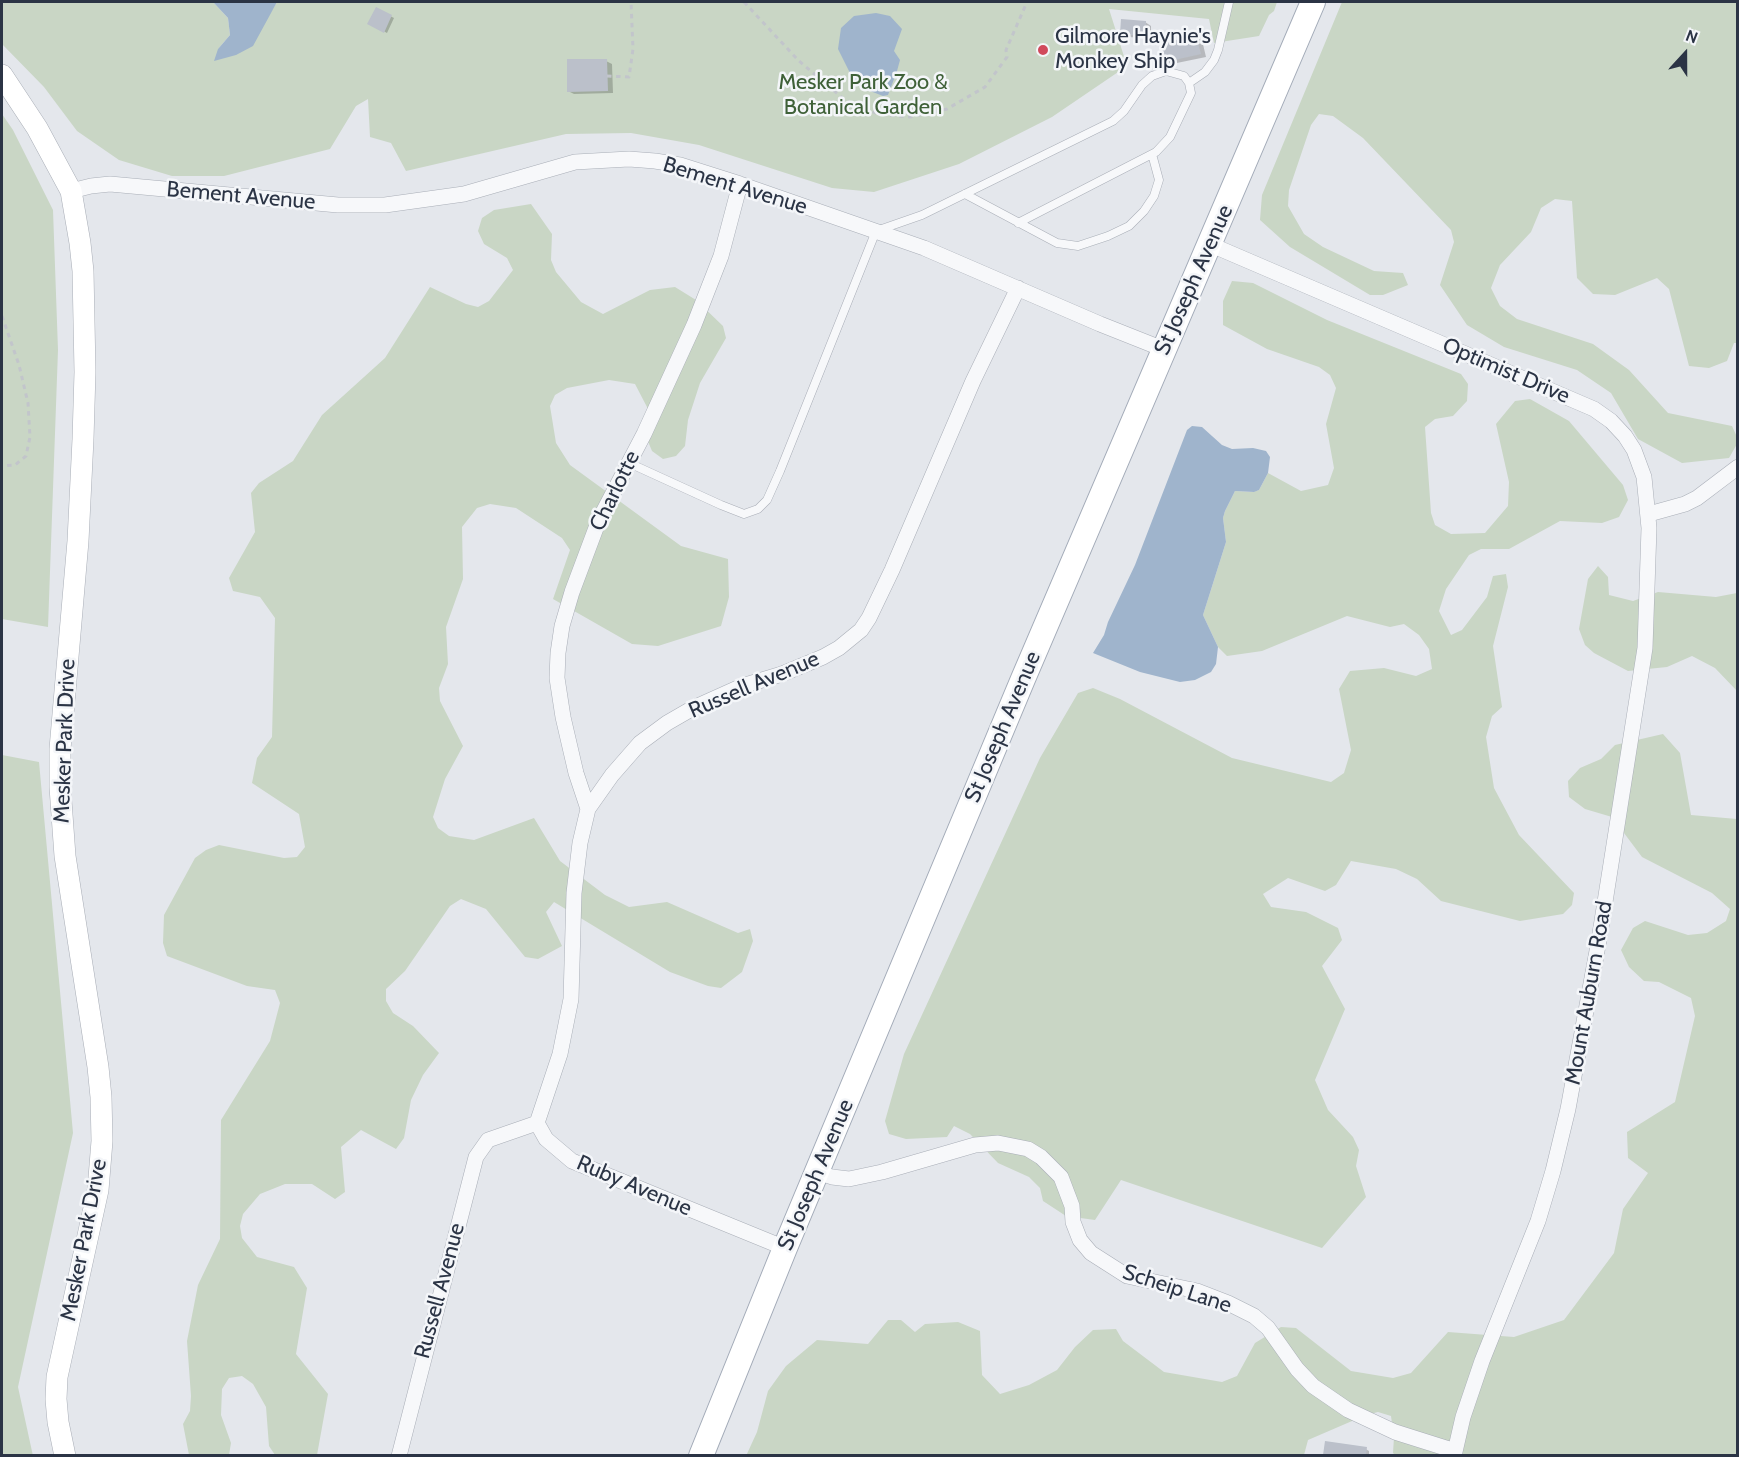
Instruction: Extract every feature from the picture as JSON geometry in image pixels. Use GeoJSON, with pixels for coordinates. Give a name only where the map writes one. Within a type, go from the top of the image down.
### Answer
{"type":"FeatureCollection","features":[{"type":"Feature","properties":{"kind":"main road","name":"St Joseph Avenue"},"geometry":{"type":"LineString","coordinates":[[701,1455],[785,1248],[1163,349],[1313,2]]}},
{"type":"Feature","properties":{"kind":"street","name":"Mesker Park Drive"},"geometry":{"type":"LineString","coordinates":[[2,75],[37,128],[71,191],[83,271],[85,372],[78,541],[60,749],[60,797],[65,856],[98,1067],[102,1141],[98,1190],[57,1377],[58,1422],[65,1455]]}},
{"type":"Feature","properties":{"kind":"street","name":"Bement Avenue"},"geometry":{"type":"LineString","coordinates":[[71,191],[110,184],[338,205],[385,205],[464,194],[575,162],[629,159],[680,165],[924,248],[1163,349]]}},
{"type":"Feature","properties":{"kind":"street","name":"Charlotte"},"geometry":{"type":"LineString","coordinates":[[588,809],[576,773],[557,678],[562,626],[587,550],[702,305],[728,236],[740,184]]}},
{"type":"Feature","properties":{"kind":"street","name":"Optimist Drive"},"geometry":{"type":"LineString","coordinates":[[1209,244],[1594,409],[1611,421],[1634,450],[1644,477],[1649,514]]}},
{"type":"Feature","properties":{"kind":"street","name":"Russell Avenue"},"geometry":{"type":"LineString","coordinates":[[399,1455],[476,1157],[484,1144],[496,1136],[537,1123],[560,1054],[571,999],[574,893],[580,843],[588,809],[612,775],[640,743],[667,723],[693,708],[742,686],[782,674],[823,657],[861,630],[892,570],[973,381],[1018,288]]}},
{"type":"Feature","properties":{"kind":"street"},"geometry":{"type":"LineString","coordinates":[[1649,514],[1685,504],[1697,498],[1737,467]]}},
{"type":"Feature","properties":{"kind":"street","name":"Mount Auburn Road"},"geometry":{"type":"LineString","coordinates":[[1455,1453],[1463,1417],[1482,1361],[1538,1221],[1568,1109],[1599,940],[1645,648],[1649,514]]}},
{"type":"Feature","properties":{"kind":"street","name":"Ruby Avenue"},"geometry":{"type":"LineString","coordinates":[[537,1123],[546,1139],[572,1161],[785,1248]]}},
{"type":"Feature","properties":{"kind":"street","name":"Scheip Lane"},"geometry":{"type":"LineString","coordinates":[[817,1172],[832,1178],[849,1179],[882,1172],[975,1145],[998,1143],[1028,1149],[1053,1167],[1061,1177],[1072,1206],[1073,1222],[1080,1240],[1091,1253],[1127,1276],[1197,1291],[1254,1316],[1268,1328],[1297,1370],[1313,1386],[1348,1410],[1395,1432],[1455,1453]]}},
{"type":"Feature","properties":{"kind":"lane"},"geometry":{"type":"LineString","coordinates":[[1190,83],[1205,72],[1214,60],[1229,2]]}},
{"type":"Feature","properties":{"kind":"lane"},"geometry":{"type":"LineString","coordinates":[[629,463],[744,514],[758,509],[767,500],[780,471],[876,231],[922,215],[1113,121],[1152,76],[1167,71],[1176,72],[1190,83],[1191,93],[1170,137],[1152,154],[1018,223]]}},
{"type":"Feature","properties":{"kind":"lane"},"geometry":{"type":"LineString","coordinates":[[964,195],[1057,243],[1077,246],[1129,226],[1144,211],[1159,180],[1152,154]]}},
{"type":"Feature","properties":{"kind":"path"},"geometry":{"type":"LineString","coordinates":[[608,76],[629,77],[633,49],[631,2]]}},
{"type":"Feature","properties":{"kind":"path"},"geometry":{"type":"LineString","coordinates":[[744,2],[799,61],[845,100],[878,114],[910,117],[947,109],[985,87],[1007,57],[1006,50],[1027,2]]}},
{"type":"Feature","properties":{"kind":"path"},"geometry":{"type":"LineString","coordinates":[[2,316],[19,365],[28,404],[30,437],[26,456],[15,465],[2,466]]}},
{"type":"Feature","properties":{"kind":"green space","name":"Mesker Park Zoo & Botanical Garden"},"geometry":{"type":"Polygon","coordinates":[[[2,2],[213,2],[228,18],[230,35],[218,49],[267,18],[277,2],[1277,2],[1259,36],[1214,43],[1209,19],[1109,9],[1127,66],[1052,117],[959,164],[874,192],[832,188],[699,145],[631,133],[566,134],[406,171],[391,143],[370,137],[368,99],[356,106],[330,149],[224,176],[172,176],[119,160],[77,131],[44,87],[2,44],[2,2]]]}},
{"type":"Feature","properties":{"kind":"green space"},"geometry":{"type":"Polygon","coordinates":[[[1342,2],[1737,2],[1738,343],[1734,343],[1727,361],[1709,368],[1689,366],[1669,289],[1657,278],[1615,295],[1593,294],[1577,278],[1572,201],[1555,199],[1541,208],[1531,232],[1500,265],[1491,288],[1500,306],[1517,319],[1593,344],[1629,370],[1668,413],[1732,426],[1737,437],[1737,444],[1729,458],[1682,463],[1638,439],[1611,393],[1577,370],[1504,347],[1467,325],[1440,285],[1454,242],[1451,230],[1363,138],[1333,116],[1319,114],[1311,125],[1289,190],[1288,206],[1304,234],[1323,247],[1374,271],[1403,273],[1408,285],[1383,295],[1370,295],[1290,247],[1260,220],[1262,195],[1342,2]]]}},
{"type":"Feature","properties":{"kind":"green space"},"geometry":{"type":"Polygon","coordinates":[[[2,114],[13,130],[53,210],[58,350],[48,627],[2,619],[2,114]]]}},
{"type":"Feature","properties":{"kind":"green space"},"geometry":{"type":"Polygon","coordinates":[[[531,204],[552,234],[551,260],[556,272],[581,302],[603,314],[650,290],[675,287],[696,300],[723,326],[726,338],[700,383],[688,420],[685,446],[676,456],[663,459],[652,451],[647,439],[647,407],[635,384],[609,380],[567,388],[555,395],[550,406],[556,443],[570,465],[681,546],[728,559],[729,597],[721,626],[658,646],[632,644],[553,599],[570,550],[562,538],[516,508],[490,504],[477,508],[462,527],[463,579],[446,627],[448,664],[439,688],[440,701],[463,746],[445,779],[433,817],[438,828],[449,836],[474,840],[534,818],[560,861],[605,895],[629,907],[667,902],[738,933],[750,929],[753,941],[742,972],[721,988],[708,986],[670,972],[554,902],[546,912],[562,946],[538,959],[525,957],[486,909],[461,899],[450,906],[405,971],[386,989],[386,1001],[393,1013],[413,1026],[439,1053],[423,1075],[411,1100],[404,1138],[396,1149],[361,1130],[341,1147],[345,1192],[335,1199],[312,1184],[285,1184],[260,1194],[243,1214],[240,1226],[242,1238],[257,1257],[294,1267],[307,1288],[296,1354],[328,1394],[317,1455],[275,1455],[269,1446],[266,1407],[253,1384],[242,1376],[229,1378],[222,1389],[221,1415],[231,1443],[229,1455],[189,1455],[183,1424],[190,1411],[191,1396],[187,1341],[198,1285],[220,1239],[221,1120],[270,1041],[280,1003],[275,990],[247,986],[167,956],[163,943],[164,915],[195,858],[206,850],[219,845],[284,858],[297,857],[305,847],[299,814],[252,783],[257,758],[272,737],[275,618],[260,597],[233,591],[229,578],[255,532],[251,493],[259,483],[293,461],[322,415],[385,358],[430,287],[466,304],[478,307],[489,301],[513,270],[507,258],[484,244],[478,231],[482,218],[494,210],[531,204]]]}},
{"type":"Feature","properties":{"kind":"green space"},"geometry":{"type":"Polygon","coordinates":[[[1232,281],[1253,283],[1327,320],[1461,374],[1468,384],[1467,401],[1453,416],[1435,419],[1425,427],[1431,513],[1435,525],[1451,534],[1485,533],[1508,506],[1509,482],[1496,424],[1515,401],[1530,399],[1569,421],[1623,485],[1628,500],[1619,517],[1602,523],[1560,521],[1509,549],[1481,549],[1469,555],[1446,589],[1439,611],[1451,635],[1462,630],[1487,597],[1493,576],[1506,574],[1508,587],[1493,646],[1502,707],[1492,716],[1486,737],[1494,788],[1519,835],[1574,893],[1572,905],[1563,914],[1520,921],[1441,901],[1417,879],[1396,869],[1351,861],[1336,885],[1325,891],[1288,878],[1263,894],[1271,907],[1306,912],[1338,928],[1342,940],[1322,966],[1345,1009],[1315,1080],[1328,1110],[1353,1137],[1359,1150],[1356,1166],[1366,1197],[1322,1248],[1121,1180],[1095,1220],[1066,1216],[1043,1201],[1040,1188],[1029,1177],[998,1163],[970,1134],[954,1126],[947,1137],[906,1139],[889,1134],[885,1121],[904,1054],[1040,758],[1078,693],[1093,688],[1120,699],[1232,758],[1331,782],[1344,773],[1351,750],[1339,689],[1350,671],[1384,668],[1416,676],[1432,669],[1429,649],[1419,635],[1404,624],[1390,627],[1347,616],[1262,651],[1227,656],[1218,647],[1203,615],[1226,542],[1223,518],[1235,491],[1259,490],[1268,473],[1301,491],[1328,485],[1334,468],[1326,424],[1336,388],[1330,375],[1319,367],[1267,349],[1223,325],[1223,301],[1232,281]]]}},
{"type":"Feature","properties":{"kind":"green space"},"geometry":{"type":"Polygon","coordinates":[[[1598,566],[1608,577],[1609,595],[1633,601],[1658,592],[1716,597],[1737,593],[1737,691],[1715,668],[1692,656],[1667,667],[1628,671],[1594,653],[1585,645],[1579,629],[1588,579],[1598,566]]]}},
{"type":"Feature","properties":{"kind":"green space"},"geometry":{"type":"Polygon","coordinates":[[[1663,734],[1680,753],[1691,815],[1737,819],[1737,1455],[1395,1455],[1391,1416],[1378,1412],[1308,1440],[1304,1455],[746,1456],[757,1432],[768,1391],[786,1366],[817,1340],[868,1344],[888,1320],[901,1320],[915,1332],[925,1324],[958,1322],[980,1331],[982,1375],[1000,1394],[1029,1385],[1057,1370],[1075,1347],[1093,1330],[1116,1329],[1123,1341],[1164,1372],[1222,1382],[1237,1376],[1255,1343],[1281,1327],[1296,1328],[1351,1371],[1393,1378],[1411,1373],[1448,1332],[1514,1337],[1564,1320],[1614,1253],[1623,1209],[1648,1173],[1628,1158],[1627,1132],[1675,1102],[1695,1016],[1691,998],[1659,982],[1644,981],[1629,967],[1621,950],[1633,928],[1645,921],[1688,935],[1707,933],[1726,921],[1730,909],[1712,893],[1642,857],[1612,817],[1585,809],[1569,797],[1568,781],[1580,768],[1601,759],[1615,745],[1663,734]]]}},
{"type":"Feature","properties":{"kind":"green space"},"geometry":{"type":"Polygon","coordinates":[[[2,755],[39,762],[73,1133],[18,1387],[33,1456],[2,1455],[2,755]]]}},
{"type":"Feature","properties":{"kind":"water"},"geometry":{"type":"Polygon","coordinates":[[[213,2],[277,2],[253,46],[236,55],[214,61],[218,49],[230,35],[228,18],[213,2]]]}},
{"type":"Feature","properties":{"kind":"water"},"geometry":{"type":"Polygon","coordinates":[[[876,13],[890,16],[902,29],[894,51],[900,60],[897,71],[888,95],[883,96],[865,89],[853,79],[838,49],[841,28],[854,16],[876,13]]]}},
{"type":"Feature","properties":{"kind":"water"},"geometry":{"type":"Polygon","coordinates":[[[1192,426],[1202,427],[1222,445],[1232,449],[1253,448],[1266,451],[1270,457],[1268,473],[1259,490],[1235,491],[1223,518],[1226,542],[1203,615],[1218,647],[1216,664],[1211,672],[1195,680],[1180,682],[1140,672],[1093,653],[1104,635],[1135,565],[1187,430],[1192,426]]]}},
{"type":"Feature","properties":{"kind":"building"},"geometry":{"type":"Polygon","coordinates":[[[376,7],[392,15],[384,33],[367,24],[376,7]]]}},
{"type":"Feature","properties":{"kind":"building"},"geometry":{"type":"Polygon","coordinates":[[[1121,19],[1146,21],[1146,36],[1120,34],[1121,19]]]}},
{"type":"Feature","properties":{"kind":"building"},"geometry":{"type":"Polygon","coordinates":[[[1196,36],[1201,54],[1165,62],[1161,43],[1196,36]]]}},
{"type":"Feature","properties":{"kind":"building"},"geometry":{"type":"Polygon","coordinates":[[[567,59],[607,59],[608,91],[567,92],[567,59]]]}},
{"type":"Feature","properties":{"kind":"building"},"geometry":{"type":"Polygon","coordinates":[[[1325,1441],[1367,1447],[1366,1455],[1323,1455],[1325,1441]]]}},
{"type":"Feature","properties":{"kind":"place","name":"Gilmore Haynie's Monkey Ship"},"geometry":{"type":"Point","coordinates":[1043,50]}}]}
